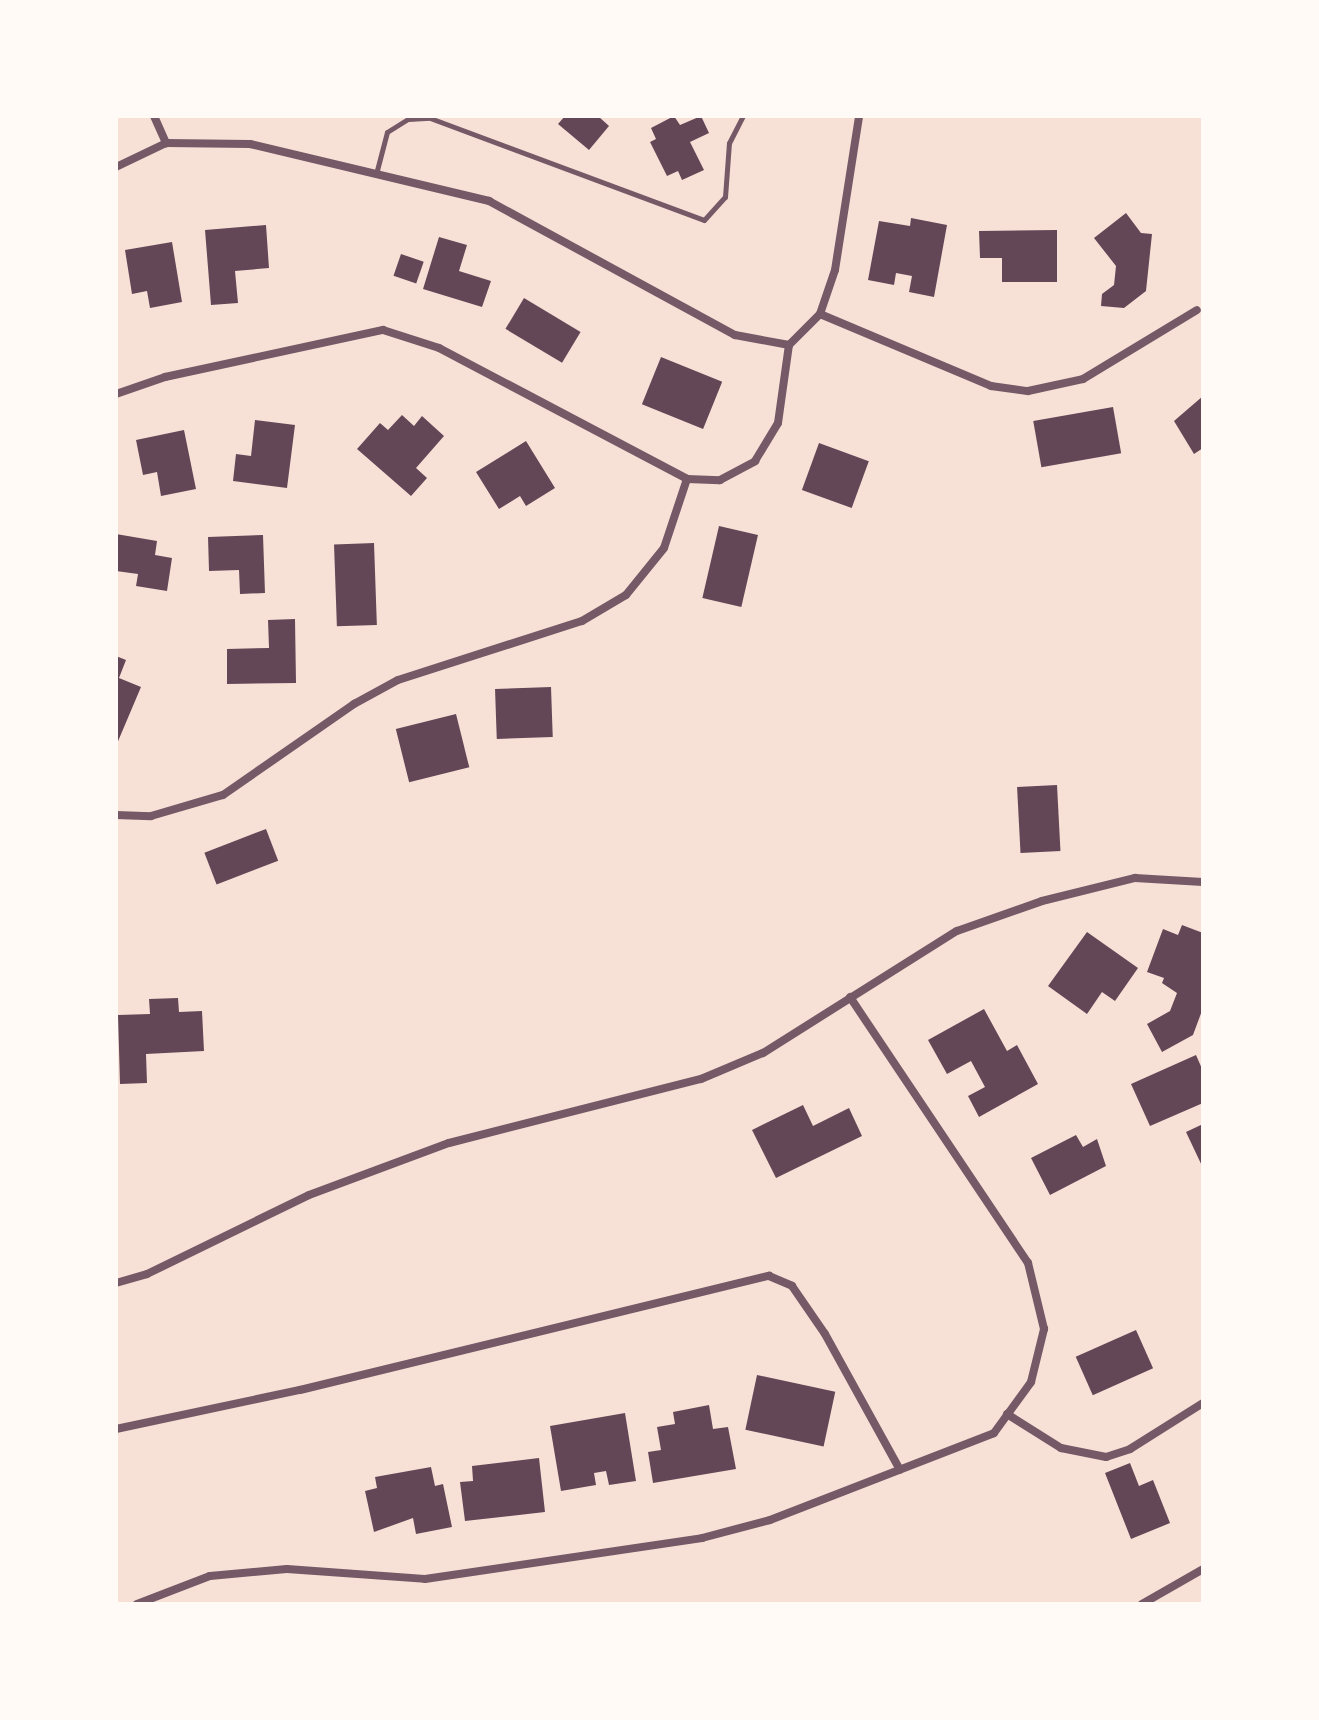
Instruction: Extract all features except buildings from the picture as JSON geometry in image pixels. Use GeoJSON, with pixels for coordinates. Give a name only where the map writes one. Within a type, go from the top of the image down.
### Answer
{"type":"FeatureCollection","features":[{"type":"Feature","properties":{"kind":"street"},"geometry":{"type":"LineString","coordinates":[[154,116],[166,143]]}},
{"type":"Feature","properties":{"kind":"street"},"geometry":{"type":"LineString","coordinates":[[116,394],[165,377],[383,330],[439,348],[687,479],[720,480],[755,461],[778,423],[789,345],[820,314],[835,270],[859,116]]}},
{"type":"Feature","properties":{"kind":"street"},"geometry":{"type":"LineString","coordinates":[[116,167],[166,143],[250,144],[489,201],[735,335],[789,345]]}},
{"type":"Feature","properties":{"kind":"street"},"geometry":{"type":"LineString","coordinates":[[820,314],[991,386],[1028,391],[1083,379],[1197,310]]}},
{"type":"Feature","properties":{"kind":"street"},"geometry":{"type":"LineString","coordinates":[[116,815],[151,816],[223,795],[354,704],[398,680],[582,621],[626,595],[664,548],[687,479]]}},
{"type":"Feature","properties":{"kind":"street"},"geometry":{"type":"LineString","coordinates":[[116,1283],[147,1274],[309,1195],[449,1143],[701,1079],[763,1053],[957,931],[1042,901],[1135,878],[1203,882]]}},
{"type":"Feature","properties":{"kind":"street"},"geometry":{"type":"LineString","coordinates":[[137,1604],[210,1576],[287,1569],[425,1579],[702,1538],[770,1520],[994,1433],[1031,1382],[1044,1329],[1028,1263],[850,997]]}},
{"type":"Feature","properties":{"kind":"street"},"geometry":{"type":"LineString","coordinates":[[116,1429],[300,1390],[769,1276],[792,1286],[825,1334],[900,1470]]}},
{"type":"Feature","properties":{"kind":"street"},"geometry":{"type":"LineString","coordinates":[[1007,1414],[1061,1448],[1106,1457],[1130,1449],[1203,1403]]}},
{"type":"Feature","properties":{"kind":"street"},"geometry":{"type":"LineString","coordinates":[[1142,1604],[1203,1569]]}},
{"type":"Feature","properties":{"kind":"lane"},"geometry":{"type":"LineString","coordinates":[[375,174],[387,132],[408,119],[430,118],[704,220],[725,197],[729,143],[743,116]]}}]}
